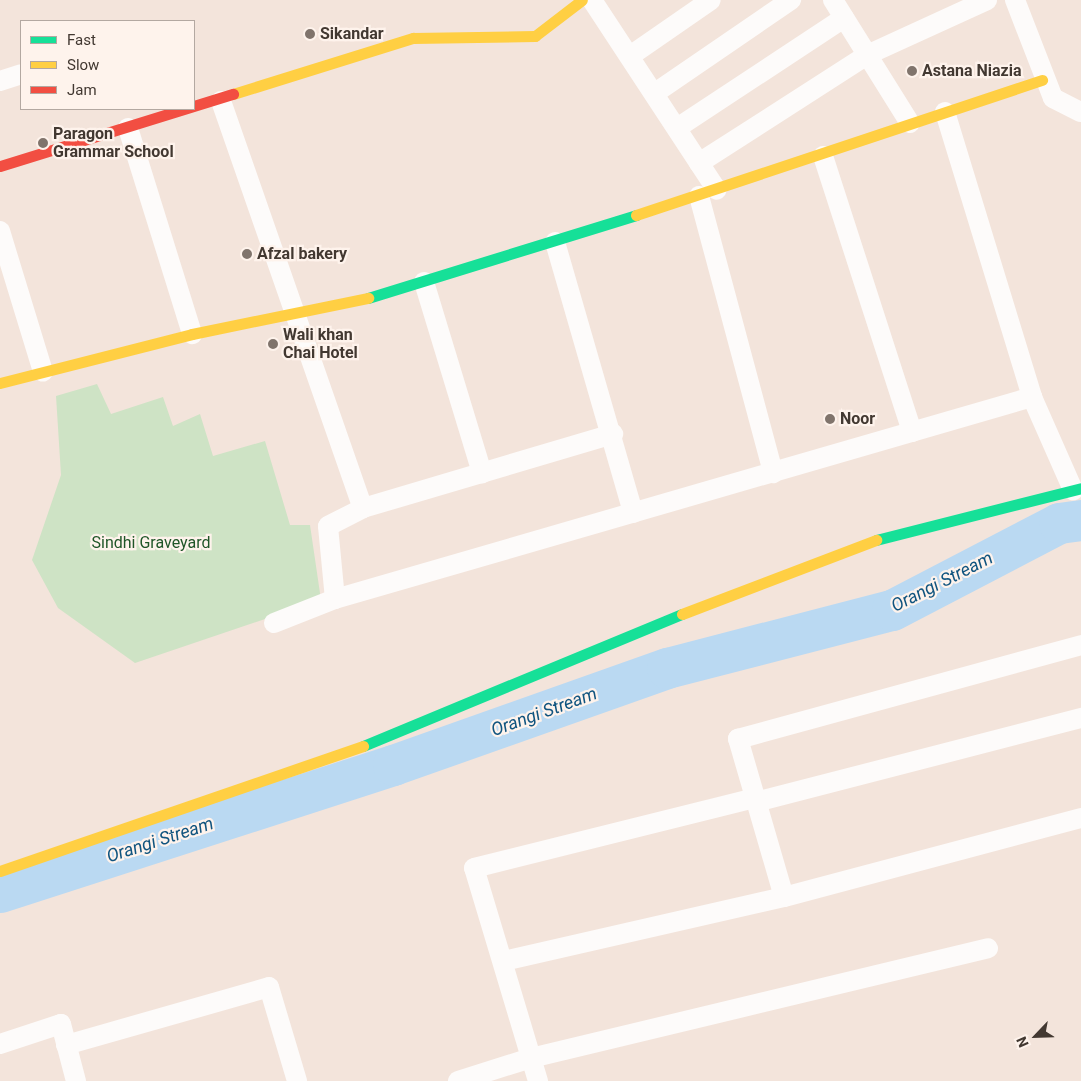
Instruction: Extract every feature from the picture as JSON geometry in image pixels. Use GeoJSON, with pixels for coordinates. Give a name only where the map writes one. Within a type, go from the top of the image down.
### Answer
{"type":"FeatureCollection","features":[{"type":"Feature","properties":{"kind":"street"},"geometry":{"type":"LineString","coordinates":[[195,107],[222,101],[413,38],[536,36],[582,0]]}},
{"type":"Feature","properties":{"kind":"street"},"geometry":{"type":"LineString","coordinates":[[592,0],[699,163],[708,193],[772,473]]}},
{"type":"Feature","properties":{"kind":"street"},"geometry":{"type":"LineString","coordinates":[[630,56],[710,0]]}},
{"type":"Feature","properties":{"kind":"street"},"geometry":{"type":"LineString","coordinates":[[655,94],[791,0]]}},
{"type":"Feature","properties":{"kind":"street"},"geometry":{"type":"LineString","coordinates":[[833,0],[910,123]]}},
{"type":"Feature","properties":{"kind":"street"},"geometry":{"type":"LineString","coordinates":[[699,163],[867,56],[987,0]]}},
{"type":"Feature","properties":{"kind":"street"},"geometry":{"type":"LineString","coordinates":[[1015,0],[1042,80],[1053,98],[1081,112]]}},
{"type":"Feature","properties":{"kind":"street"},"geometry":{"type":"LineString","coordinates":[[677,128],[844,18]]}},
{"type":"Feature","properties":{"kind":"street"},"geometry":{"type":"LineString","coordinates":[[0,81],[20,74]]}},
{"type":"Feature","properties":{"kind":"street"},"geometry":{"type":"LineString","coordinates":[[0,383],[192,334],[297,313],[424,282],[823,156],[910,123],[1042,80]]}},
{"type":"Feature","properties":{"kind":"street"},"geometry":{"type":"LineString","coordinates":[[222,101],[363,508]]}},
{"type":"Feature","properties":{"kind":"street"},"geometry":{"type":"LineString","coordinates":[[0,166],[135,120],[181,110]]}},
{"type":"Feature","properties":{"kind":"street"},"geometry":{"type":"LineString","coordinates":[[0,871],[362,746],[858,546],[1077,488],[1032,397],[944,112]]}},
{"type":"Feature","properties":{"kind":"street"},"geometry":{"type":"LineString","coordinates":[[135,120],[192,334]]}},
{"type":"Feature","properties":{"kind":"street"},"geometry":{"type":"LineString","coordinates":[[823,156],[912,432]]}},
{"type":"Feature","properties":{"kind":"street"},"geometry":{"type":"LineString","coordinates":[[0,232],[43,372]]}},
{"type":"Feature","properties":{"kind":"street"},"geometry":{"type":"LineString","coordinates":[[554,242],[613,434],[633,513]]}},
{"type":"Feature","properties":{"kind":"street"},"geometry":{"type":"LineString","coordinates":[[424,282],[482,473]]}},
{"type":"Feature","properties":{"kind":"street"},"geometry":{"type":"LineString","coordinates":[[274,623],[335,599],[1032,397]]}},
{"type":"Feature","properties":{"kind":"street"},"geometry":{"type":"LineString","coordinates":[[335,599],[328,526],[363,508],[613,434]]}},
{"type":"Feature","properties":{"kind":"street"},"geometry":{"type":"LineString","coordinates":[[784,897],[738,739],[1081,645]]}},
{"type":"Feature","properties":{"kind":"street"},"geometry":{"type":"LineString","coordinates":[[538,1081],[504,961],[474,868],[1081,718]]}},
{"type":"Feature","properties":{"kind":"street"},"geometry":{"type":"LineString","coordinates":[[504,961],[784,897],[1081,818]]}},
{"type":"Feature","properties":{"kind":"street"},"geometry":{"type":"LineString","coordinates":[[458,1081],[531,1058],[988,948]]}},
{"type":"Feature","properties":{"kind":"street"},"geometry":{"type":"LineString","coordinates":[[66,1045],[269,987],[297,1081]]}},
{"type":"Feature","properties":{"kind":"street"},"geometry":{"type":"LineString","coordinates":[[0,1044],[61,1024],[76,1081]]}},
{"type":"Feature","properties":{"kind":"green space","name":"Sindhi Graveyard"},"geometry":{"type":"Polygon","coordinates":[[[97,384],[111,414],[163,397],[173,426],[200,414],[213,456],[265,441],[290,525],[310,525],[321,600],[135,663],[58,608],[32,560],[61,475],[56,396],[97,384]]]}},
{"type":"Feature","properties":{"kind":"waterway","name":"Orangi Stream"},"geometry":{"type":"LineString","coordinates":[[0,892],[393,765],[667,668],[892,610],[1059,523],[1081,520]]}},
{"type":"Feature","properties":{"kind":"traffic: fast"},"geometry":{"type":"LineString","coordinates":[[368,298],[636,215]]}},
{"type":"Feature","properties":{"kind":"traffic: fast"},"geometry":{"type":"LineString","coordinates":[[876,540],[1081,488]]}},
{"type":"Feature","properties":{"kind":"traffic: fast"},"geometry":{"type":"LineString","coordinates":[[363,746],[682,614]]}},
{"type":"Feature","properties":{"kind":"traffic: slow"},"geometry":{"type":"LineString","coordinates":[[233,94],[413,38],[535,36],[582,0]]}},
{"type":"Feature","properties":{"kind":"traffic: slow"},"geometry":{"type":"LineString","coordinates":[[636,215],[1042,80]]}},
{"type":"Feature","properties":{"kind":"traffic: slow"},"geometry":{"type":"LineString","coordinates":[[0,383],[192,334],[368,298]]}},
{"type":"Feature","properties":{"kind":"traffic: slow"},"geometry":{"type":"LineString","coordinates":[[682,614],[876,540]]}},
{"type":"Feature","properties":{"kind":"traffic: slow"},"geometry":{"type":"LineString","coordinates":[[0,871],[363,746]]}},
{"type":"Feature","properties":{"kind":"traffic: jam"},"geometry":{"type":"LineString","coordinates":[[195,106],[233,94]]}},
{"type":"Feature","properties":{"kind":"traffic: jam"},"geometry":{"type":"LineString","coordinates":[[0,166],[181,110]]}},
{"type":"Feature","properties":{"kind":"place","name":"Sikandar"},"geometry":{"type":"Point","coordinates":[310,34]}},
{"type":"Feature","properties":{"kind":"place","name":"Astana Niazia"},"geometry":{"type":"Point","coordinates":[912,71]}},
{"type":"Feature","properties":{"kind":"place","name":"Paragon Grammar School"},"geometry":{"type":"Point","coordinates":[43,143]}},
{"type":"Feature","properties":{"kind":"place","name":"Afzal bakery"},"geometry":{"type":"Point","coordinates":[247,254]}},
{"type":"Feature","properties":{"kind":"place","name":"Wali khan Chai Hotel"},"geometry":{"type":"Point","coordinates":[273,344]}},
{"type":"Feature","properties":{"kind":"place","name":"Noor"},"geometry":{"type":"Point","coordinates":[830,419]}}]}
